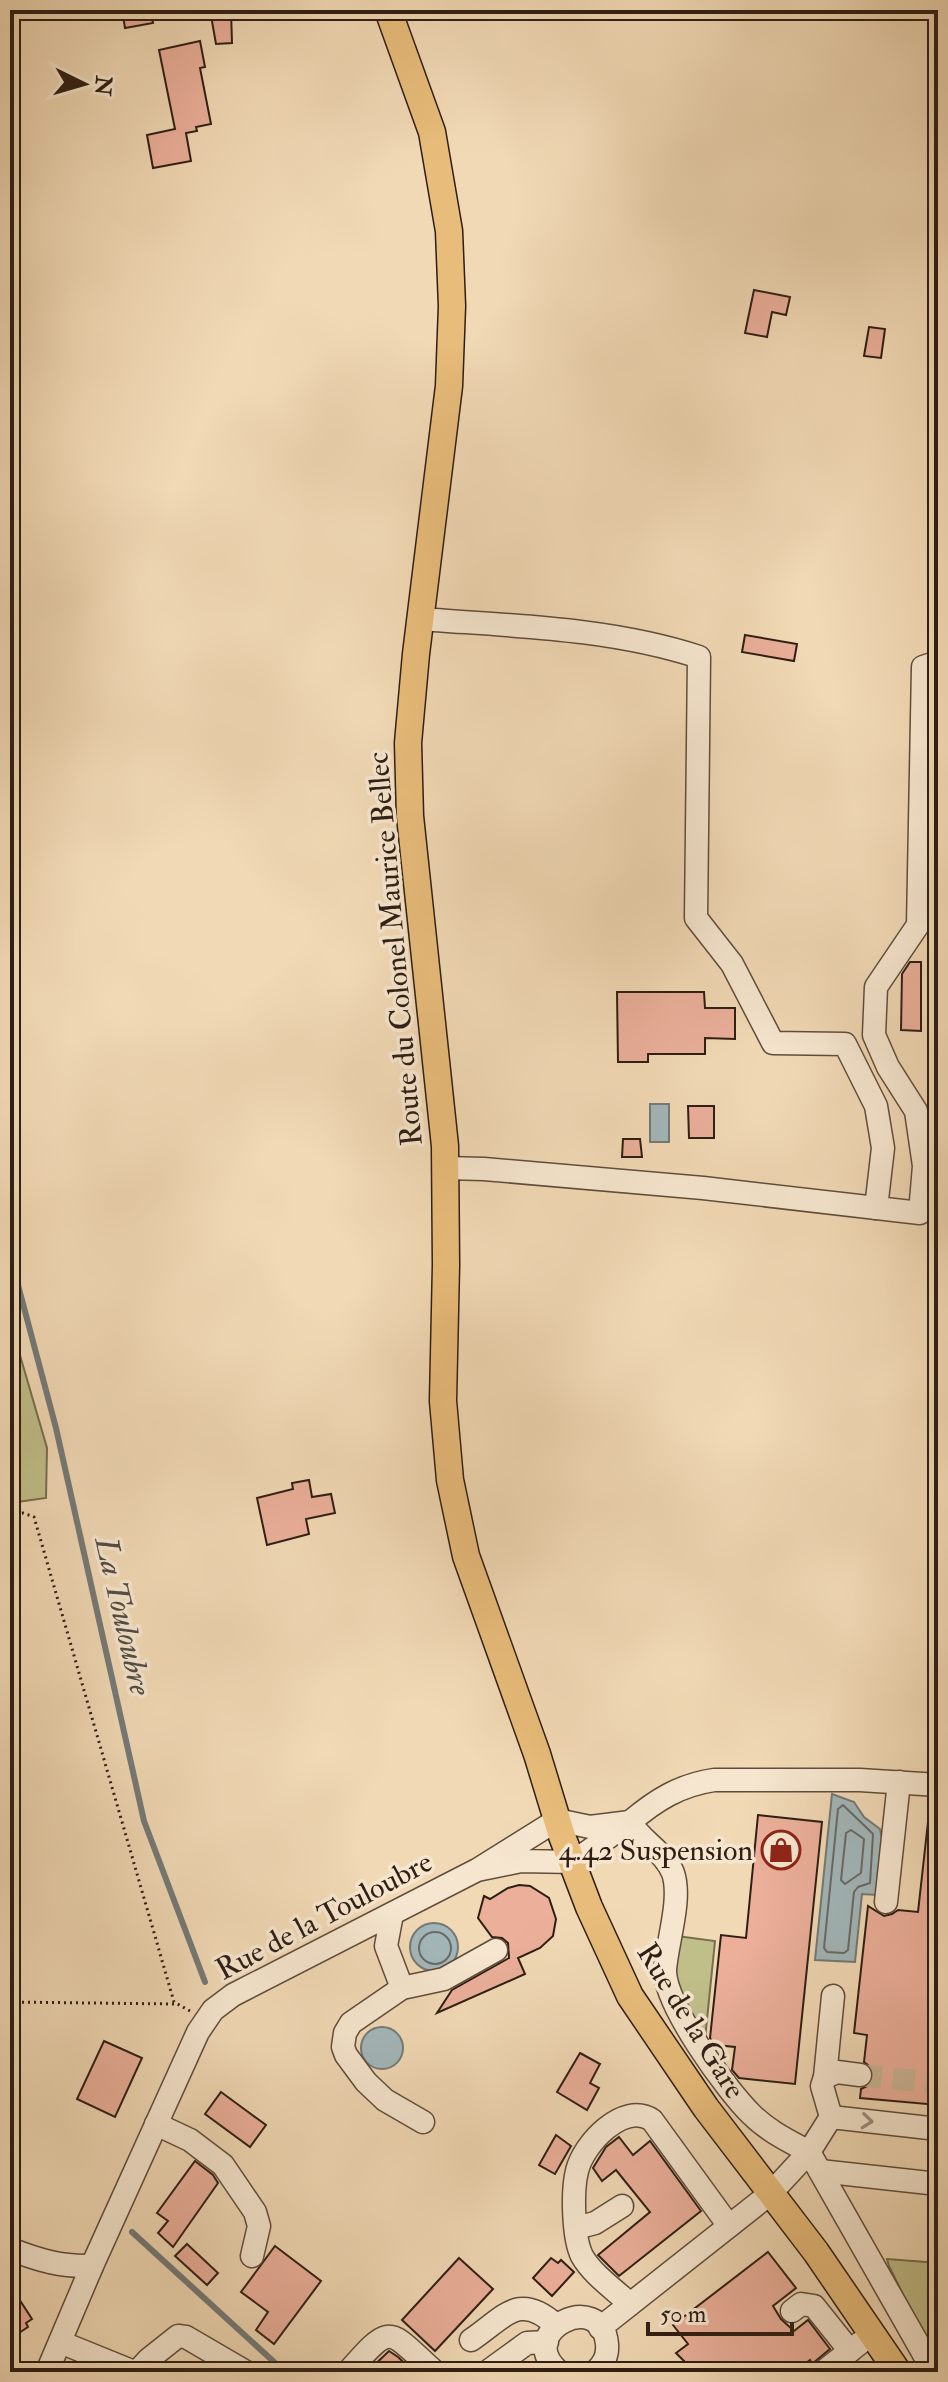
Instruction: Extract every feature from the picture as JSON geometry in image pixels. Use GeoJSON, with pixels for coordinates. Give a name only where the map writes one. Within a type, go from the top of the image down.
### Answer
{"type":"FeatureCollection","features":[{"type":"Feature","properties":{"kind":"main road","name":"Route du Colonel Maurice Bellec"},"geometry":{"type":"LineString","coordinates":[[388,10],[432,132],[449,231],[452,306],[449,386],[408,743],[410,816],[445,1168],[443,1401],[450,1480],[466,1556],[537,1754],[558,1824]]}},
{"type":"Feature","properties":{"kind":"main road","name":"Rue de la Gare"},"geometry":{"type":"LineString","coordinates":[[558,1824],[589,1907],[630,1996],[706,2108],[816,2252],[898,2372]]}},
{"type":"Feature","properties":{"kind":"street"},"geometry":{"type":"LineString","coordinates":[[420,619],[548,629],[646,643],[699,657],[696,918],[732,964],[773,1043],[845,1044],[876,1106],[883,1148],[876,1208]]}},
{"type":"Feature","properties":{"kind":"street"},"geometry":{"type":"LineString","coordinates":[[445,1168],[703,1188],[920,1213],[924,1166],[916,1111],[888,1067],[874,1035],[876,987],[918,925],[923,667],[938,662]]}},
{"type":"Feature","properties":{"kind":"street"},"geometry":{"type":"LineString","coordinates":[[573,1862],[669,1793],[703,1782],[899,1782],[938,1785]]}},
{"type":"Feature","properties":{"kind":"street"},"geometry":{"type":"LineString","coordinates":[[886,1902],[899,1782]]}},
{"type":"Feature","properties":{"kind":"street"},"geometry":{"type":"LineString","coordinates":[[477,1870],[558,1824],[590,1827],[630,1822]]}},
{"type":"Feature","properties":{"kind":"street"},"geometry":{"type":"LineString","coordinates":[[630,1822],[637,1835],[672,1870],[676,1887],[665,1973],[674,2007],[733,2093],[753,2116],[814,2161],[938,2184]]}},
{"type":"Feature","properties":{"kind":"street","name":"Rue de la Touloubre"},"geometry":{"type":"LineString","coordinates":[[47,2372],[198,2032],[213,2010],[233,1995],[477,1870],[521,1861],[573,1862]]}},
{"type":"Feature","properties":{"kind":"street"},"geometry":{"type":"LineString","coordinates":[[386,1946],[392,1914]]}},
{"type":"Feature","properties":{"kind":"street"},"geometry":{"type":"LineString","coordinates":[[363,1928],[386,1946],[402,1988]]}},
{"type":"Feature","properties":{"kind":"street"},"geometry":{"type":"LineString","coordinates":[[423,2122],[385,2100],[366,2082],[343,2047],[345,2033],[351,2023],[402,1988],[444,1979],[496,1950]]}},
{"type":"Feature","properties":{"kind":"street"},"geometry":{"type":"LineString","coordinates":[[600,2328],[814,2161],[831,2117],[822,2086],[833,1996]]}},
{"type":"Feature","properties":{"kind":"street"},"geometry":{"type":"LineString","coordinates":[[825,2077],[837,2072],[860,2075]]}},
{"type":"Feature","properties":{"kind":"street"},"geometry":{"type":"LineString","coordinates":[[630,2304],[582,2255],[576,2228],[574,2190],[580,2160],[618,2119],[636,2114],[652,2120],[729,2226]]}},
{"type":"Feature","properties":{"kind":"street"},"geometry":{"type":"LineString","coordinates":[[831,2117],[938,2129]]}},
{"type":"Feature","properties":{"kind":"street"},"geometry":{"type":"LineString","coordinates":[[156,2124],[201,2148],[223,2165],[237,2184],[255,2212],[259,2226],[252,2256]]}},
{"type":"Feature","properties":{"kind":"street"},"geometry":{"type":"LineString","coordinates":[[814,2161],[934,2372]]}},
{"type":"Feature","properties":{"kind":"street"},"geometry":{"type":"LineString","coordinates":[[576,2228],[595,2223],[622,2206]]}},
{"type":"Feature","properties":{"kind":"street"},"geometry":{"type":"LineString","coordinates":[[12,2253],[65,2267],[92,2266]]}},
{"type":"Feature","properties":{"kind":"street"},"geometry":{"type":"LineString","coordinates":[[45,2263],[69,2280],[80,2293]]}},
{"type":"Feature","properties":{"kind":"street"},"geometry":{"type":"LineString","coordinates":[[792,2311],[801,2304],[814,2306],[850,2351]]}},
{"type":"Feature","properties":{"kind":"street"},"geometry":{"type":"LineString","coordinates":[[471,2340],[515,2309],[538,2310],[552,2333],[550,2361],[559,2372]]}},
{"type":"Feature","properties":{"kind":"street"},"geometry":{"type":"LineString","coordinates":[[487,2372],[527,2343],[552,2333],[574,2317],[584,2317],[600,2328],[608,2347],[602,2366],[595,2372]]}},
{"type":"Feature","properties":{"kind":"street"},"geometry":{"type":"LineString","coordinates":[[823,2372],[872,2334]]}},
{"type":"Feature","properties":{"kind":"street"},"geometry":{"type":"LineString","coordinates":[[348,2372],[375,2341],[385,2335],[394,2336],[435,2372]]}},
{"type":"Feature","properties":{"kind":"street"},"geometry":{"type":"LineString","coordinates":[[60,2342],[136,2372],[178,2336],[186,2337],[246,2372]]}},
{"type":"Feature","properties":{"kind":"path"},"geometry":{"type":"LineString","coordinates":[[10,1515],[23,1513],[34,1517],[174,2002],[196,2016]]}},
{"type":"Feature","properties":{"kind":"path"},"geometry":{"type":"LineString","coordinates":[[10,2002],[177,2004]]}},
{"type":"Feature","properties":{"kind":"shaded area"},"geometry":{"type":"Polygon","coordinates":[[[10,1321],[47,1448],[46,1498],[10,1503],[10,1321]]]}},
{"type":"Feature","properties":{"kind":"shaded area"},"geometry":{"type":"Polygon","coordinates":[[[677,1936],[715,1941],[705,2039],[675,1983],[677,1936]]]}},
{"type":"Feature","properties":{"kind":"shaded area"},"geometry":{"type":"Polygon","coordinates":[[[887,2259],[938,2263],[929,2347],[889,2266],[887,2259]]]}},
{"type":"Feature","properties":{"kind":"water"},"geometry":{"type":"Polygon","coordinates":[[[650,1104],[669,1104],[669,1142],[650,1142],[650,1104]]]}},
{"type":"Feature","properties":{"kind":"water"},"geometry":{"type":"Polygon","coordinates":[[[832,1794],[854,1802],[864,1817],[880,1829],[882,1838],[877,1895],[862,1894],[855,1962],[815,1960],[832,1794]]]}},
{"type":"Feature","properties":{"kind":"water"},"geometry":{"type":"Polygon","coordinates":[[[434,1923],[451,1930],[458,1947],[451,1964],[434,1971],[417,1964],[410,1947],[417,1930],[434,1923]]]}},
{"type":"Feature","properties":{"kind":"water"},"geometry":{"type":"Polygon","coordinates":[[[382,2027],[397,2033],[403,2048],[397,2063],[382,2069],[367,2063],[361,2048],[367,2033],[382,2027]]]}},
{"type":"Feature","properties":{"kind":"building"},"geometry":{"type":"Polygon","coordinates":[[[122,10],[151,10],[153,23],[125,28],[122,10]]]}},
{"type":"Feature","properties":{"kind":"building"},"geometry":{"type":"Polygon","coordinates":[[[210,10],[231,10],[232,43],[216,44],[210,10]]]}},
{"type":"Feature","properties":{"kind":"building"},"geometry":{"type":"Polygon","coordinates":[[[200,41],[205,67],[200,68],[211,124],[186,133],[191,161],[153,168],[147,135],[175,129],[159,50],[200,41]]]}},
{"type":"Feature","properties":{"kind":"building"},"geometry":{"type":"Polygon","coordinates":[[[754,290],[790,297],[786,315],[772,312],[767,337],[745,333],[754,290]]]}},
{"type":"Feature","properties":{"kind":"building"},"geometry":{"type":"Polygon","coordinates":[[[869,327],[885,329],[881,358],[864,356],[869,327]]]}},
{"type":"Feature","properties":{"kind":"building"},"geometry":{"type":"Polygon","coordinates":[[[745,635],[797,644],[794,661],[742,652],[745,635]]]}},
{"type":"Feature","properties":{"kind":"building"},"geometry":{"type":"Polygon","coordinates":[[[910,962],[921,962],[921,1031],[901,1030],[902,974],[910,962]]]}},
{"type":"Feature","properties":{"kind":"building"},"geometry":{"type":"Polygon","coordinates":[[[617,992],[704,992],[705,1008],[735,1008],[735,1039],[705,1038],[705,1054],[648,1054],[648,1062],[618,1062],[617,992]]]}},
{"type":"Feature","properties":{"kind":"building"},"geometry":{"type":"Polygon","coordinates":[[[688,1106],[714,1106],[714,1138],[689,1138],[688,1106]]]}},
{"type":"Feature","properties":{"kind":"building"},"geometry":{"type":"Polygon","coordinates":[[[623,1139],[640,1139],[642,1157],[622,1157],[623,1139]]]}},
{"type":"Feature","properties":{"kind":"building"},"geometry":{"type":"Polygon","coordinates":[[[309,1480],[312,1497],[331,1494],[335,1513],[306,1519],[309,1534],[267,1545],[257,1498],[293,1489],[292,1483],[309,1480]]]}},
{"type":"Feature","properties":{"kind":"building"},"geometry":{"type":"Polygon","coordinates":[[[758,1815],[822,1822],[795,2084],[739,2078],[732,2070],[735,2047],[715,2045],[710,2038],[721,1935],[746,1938],[758,1815]]]}},
{"type":"Feature","properties":{"kind":"building"},"geometry":{"type":"Polygon","coordinates":[[[928,1822],[938,1822],[938,2105],[860,2098],[861,2089],[871,2084],[874,2076],[873,2069],[864,2062],[867,2035],[854,2033],[868,1906],[884,1916],[898,1910],[918,1912],[928,1822]]]}},
{"type":"Feature","properties":{"kind":"building"},"geometry":{"type":"Polygon","coordinates":[[[519,1885],[530,1886],[549,1898],[556,1919],[553,1936],[540,1948],[518,1958],[525,1974],[437,2013],[452,1990],[509,1958],[508,1943],[502,1938],[492,1937],[478,1918],[484,1896],[490,1899],[519,1885]]]}},
{"type":"Feature","properties":{"kind":"building"},"geometry":{"type":"Polygon","coordinates":[[[104,2041],[142,2058],[115,2117],[77,2099],[104,2041]]]}},
{"type":"Feature","properties":{"kind":"building"},"geometry":{"type":"Polygon","coordinates":[[[580,2053],[600,2064],[590,2083],[599,2088],[587,2110],[557,2092],[580,2053]]]}},
{"type":"Feature","properties":{"kind":"building"},"geometry":{"type":"Polygon","coordinates":[[[221,2092],[266,2125],[250,2147],[205,2114],[221,2092]]]}},
{"type":"Feature","properties":{"kind":"building"},"geometry":{"type":"Polygon","coordinates":[[[556,2135],[571,2146],[555,2174],[539,2165],[556,2135]]]}},
{"type":"Feature","properties":{"kind":"building"},"geometry":{"type":"Polygon","coordinates":[[[619,2137],[633,2155],[650,2141],[701,2211],[619,2276],[598,2255],[650,2212],[616,2170],[602,2181],[593,2168],[606,2147],[619,2137]]]}},
{"type":"Feature","properties":{"kind":"building"},"geometry":{"type":"Polygon","coordinates":[[[195,2161],[218,2183],[173,2247],[158,2233],[168,2221],[157,2213],[195,2161]]]}},
{"type":"Feature","properties":{"kind":"building"},"geometry":{"type":"Polygon","coordinates":[[[187,2244],[218,2273],[207,2285],[175,2256],[187,2244]]]}},
{"type":"Feature","properties":{"kind":"building"},"geometry":{"type":"Polygon","coordinates":[[[275,2246],[321,2281],[274,2344],[256,2330],[268,2312],[241,2292],[275,2246]]]}},
{"type":"Feature","properties":{"kind":"building"},"geometry":{"type":"Polygon","coordinates":[[[768,2252],[796,2288],[773,2306],[781,2319],[794,2331],[808,2320],[830,2349],[812,2364],[810,2360],[794,2372],[710,2372],[702,2362],[692,2369],[676,2353],[688,2344],[673,2325],[768,2252]]]}},
{"type":"Feature","properties":{"kind":"building"},"geometry":{"type":"Polygon","coordinates":[[[459,2258],[493,2289],[435,2351],[402,2320],[459,2258]]]}},
{"type":"Feature","properties":{"kind":"building"},"geometry":{"type":"Polygon","coordinates":[[[551,2258],[558,2263],[561,2260],[574,2272],[552,2296],[533,2278],[551,2258]]]}},
{"type":"Feature","properties":{"kind":"building"},"geometry":{"type":"Polygon","coordinates":[[[10,2285],[32,2319],[26,2323],[28,2327],[10,2339],[10,2285]]]}},
{"type":"Feature","properties":{"kind":"building"},"geometry":{"type":"Polygon","coordinates":[[[389,2351],[398,2357],[414,2372],[367,2372],[389,2351]]]}},
{"type":"Feature","properties":{"kind":"waterway","name":"La Touloubre"},"geometry":{"type":"LineString","coordinates":[[10,1255],[56,1428],[144,1821],[205,1982]]}},
{"type":"Feature","properties":{"kind":"waterway","name":"La Touloubre"},"geometry":{"type":"LineString","coordinates":[[132,2232],[285,2372]]}},
{"type":"Feature","properties":{"kind":"tunnel"},"geometry":{"type":"LineString","coordinates":[[860,2075],[938,2083]]}},
{"type":"Feature","properties":{"kind":"place","name":"4.42 Suspension"},"geometry":{"type":"Point","coordinates":[781,1850]}}]}
